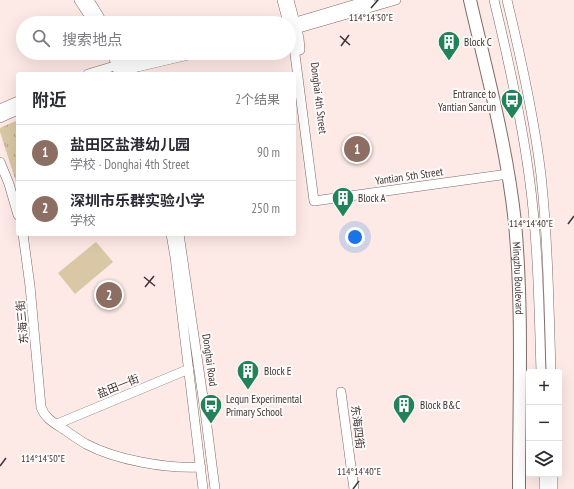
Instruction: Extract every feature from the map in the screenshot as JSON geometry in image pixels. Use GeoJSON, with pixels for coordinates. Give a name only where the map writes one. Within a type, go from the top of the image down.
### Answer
{"type":"FeatureCollection","features":[{"type":"Feature","properties":{"kind":"main road","name":"Mingzhu Boulevard"},"geometry":{"type":"LineString","coordinates":[[470,0],[500,126],[514,221],[519,287],[519,489]]}},
{"type":"Feature","properties":{"kind":"main road","name":"Mingzhu Boulevard"},"geometry":{"type":"LineString","coordinates":[[477,0],[506,125],[522,220],[527,327],[526,489]]}},
{"type":"Feature","properties":{"kind":"street"},"geometry":{"type":"LineString","coordinates":[[79,0],[89,16]]}},
{"type":"Feature","properties":{"kind":"street"},"geometry":{"type":"LineString","coordinates":[[89,0],[99,16]]}},
{"type":"Feature","properties":{"kind":"street","name":"Donghai 4th Street"},"geometry":{"type":"LineString","coordinates":[[282,0],[288,16]]}},
{"type":"Feature","properties":{"kind":"street","name":"Donghai 4th Street"},"geometry":{"type":"LineString","coordinates":[[289,0],[290,16]]}},
{"type":"Feature","properties":{"kind":"street"},"geometry":{"type":"LineString","coordinates":[[296,24],[370,0]]}},
{"type":"Feature","properties":{"kind":"street"},"geometry":{"type":"LineString","coordinates":[[296,25],[396,0]]}},
{"type":"Feature","properties":{"kind":"street","name":"Mingzhu Boulevard"},"geometry":{"type":"LineString","coordinates":[[494,0],[514,85],[529,177],[537,262],[541,369]]}},
{"type":"Feature","properties":{"kind":"street"},"geometry":{"type":"LineString","coordinates":[[507,0],[526,82],[541,175],[548,263],[551,369]]}},
{"type":"Feature","properties":{"kind":"street"},"geometry":{"type":"LineString","coordinates":[[116,60],[123,70]]}},
{"type":"Feature","properties":{"kind":"street"},"geometry":{"type":"LineString","coordinates":[[121,60],[123,70]]}},
{"type":"Feature","properties":{"kind":"street"},"geometry":{"type":"LineString","coordinates":[[123,70],[147,60]]}},
{"type":"Feature","properties":{"kind":"street"},"geometry":{"type":"LineString","coordinates":[[106,72],[123,70],[167,60]]}},
{"type":"Feature","properties":{"kind":"street","name":"Donghai 4th Street"},"geometry":{"type":"LineString","coordinates":[[296,60],[316,200]]}},
{"type":"Feature","properties":{"kind":"street"},"geometry":{"type":"LineString","coordinates":[[0,109],[16,102]]}},
{"type":"Feature","properties":{"kind":"street"},"geometry":{"type":"LineString","coordinates":[[0,118],[16,111]]}},
{"type":"Feature","properties":{"kind":"street"},"geometry":{"type":"LineString","coordinates":[[0,162],[9,184],[16,208]]}},
{"type":"Feature","properties":{"kind":"street","name":"Yantian 5th Street"},"geometry":{"type":"LineString","coordinates":[[316,200],[508,174]]}},
{"type":"Feature","properties":{"kind":"street","name":"东海三街"},"geometry":{"type":"LineString","coordinates":[[22,236],[30,286],[43,414],[57,424]]}},
{"type":"Feature","properties":{"kind":"street","name":"Donghai Road"},"geometry":{"type":"LineString","coordinates":[[171,236],[203,489]]}},
{"type":"Feature","properties":{"kind":"street","name":"Donghai Road"},"geometry":{"type":"LineString","coordinates":[[179,236],[215,489]]}},
{"type":"Feature","properties":{"kind":"street","name":"盐田一街"},"geometry":{"type":"LineString","coordinates":[[57,424],[189,369]]}},
{"type":"Feature","properties":{"kind":"street","name":"东海四街"},"geometry":{"type":"LineString","coordinates":[[341,392],[354,489]]}},
{"type":"Feature","properties":{"kind":"street"},"geometry":{"type":"LineString","coordinates":[[57,424],[86,444],[120,457],[174,468],[200,467]]}},
{"type":"Feature","properties":{"kind":"street"},"geometry":{"type":"LineString","coordinates":[[544,477],[544,489]]}},
{"type":"Feature","properties":{"kind":"street"},"geometry":{"type":"LineString","coordinates":[[553,477],[553,489]]}},
{"type":"Feature","properties":{"kind":"green space"},"geometry":{"type":"Polygon","coordinates":[[[16,121],[16,182],[0,132],[0,128],[16,121]]]}},
{"type":"Feature","properties":{"kind":"green space"},"geometry":{"type":"Polygon","coordinates":[[[96,242],[113,262],[75,294],[58,273],[96,242]]]}},
{"type":"Feature","properties":{"kind":"place","name":"Block C"},"geometry":{"type":"Point","coordinates":[449,62]}},
{"type":"Feature","properties":{"kind":"place","name":"Entrance to Yantian Sancun"},"geometry":{"type":"Point","coordinates":[512,120]}},
{"type":"Feature","properties":{"kind":"place","name":"盐田区盐港幼儿园"},"geometry":{"type":"Point","coordinates":[357,149]}},
{"type":"Feature","properties":{"kind":"place","name":"Block A"},"geometry":{"type":"Point","coordinates":[343,218]}},
{"type":"Feature","properties":{"kind":"place","name":"深圳市乐群实验小学"},"geometry":{"type":"Point","coordinates":[109,295]}},
{"type":"Feature","properties":{"kind":"place","name":"Block E"},"geometry":{"type":"Point","coordinates":[248,390]}},
{"type":"Feature","properties":{"kind":"place","name":"Lequn Experimental Primary School"},"geometry":{"type":"Point","coordinates":[211,424]}},
{"type":"Feature","properties":{"kind":"place","name":"Block B&C"},"geometry":{"type":"Point","coordinates":[404,424]}}]}
